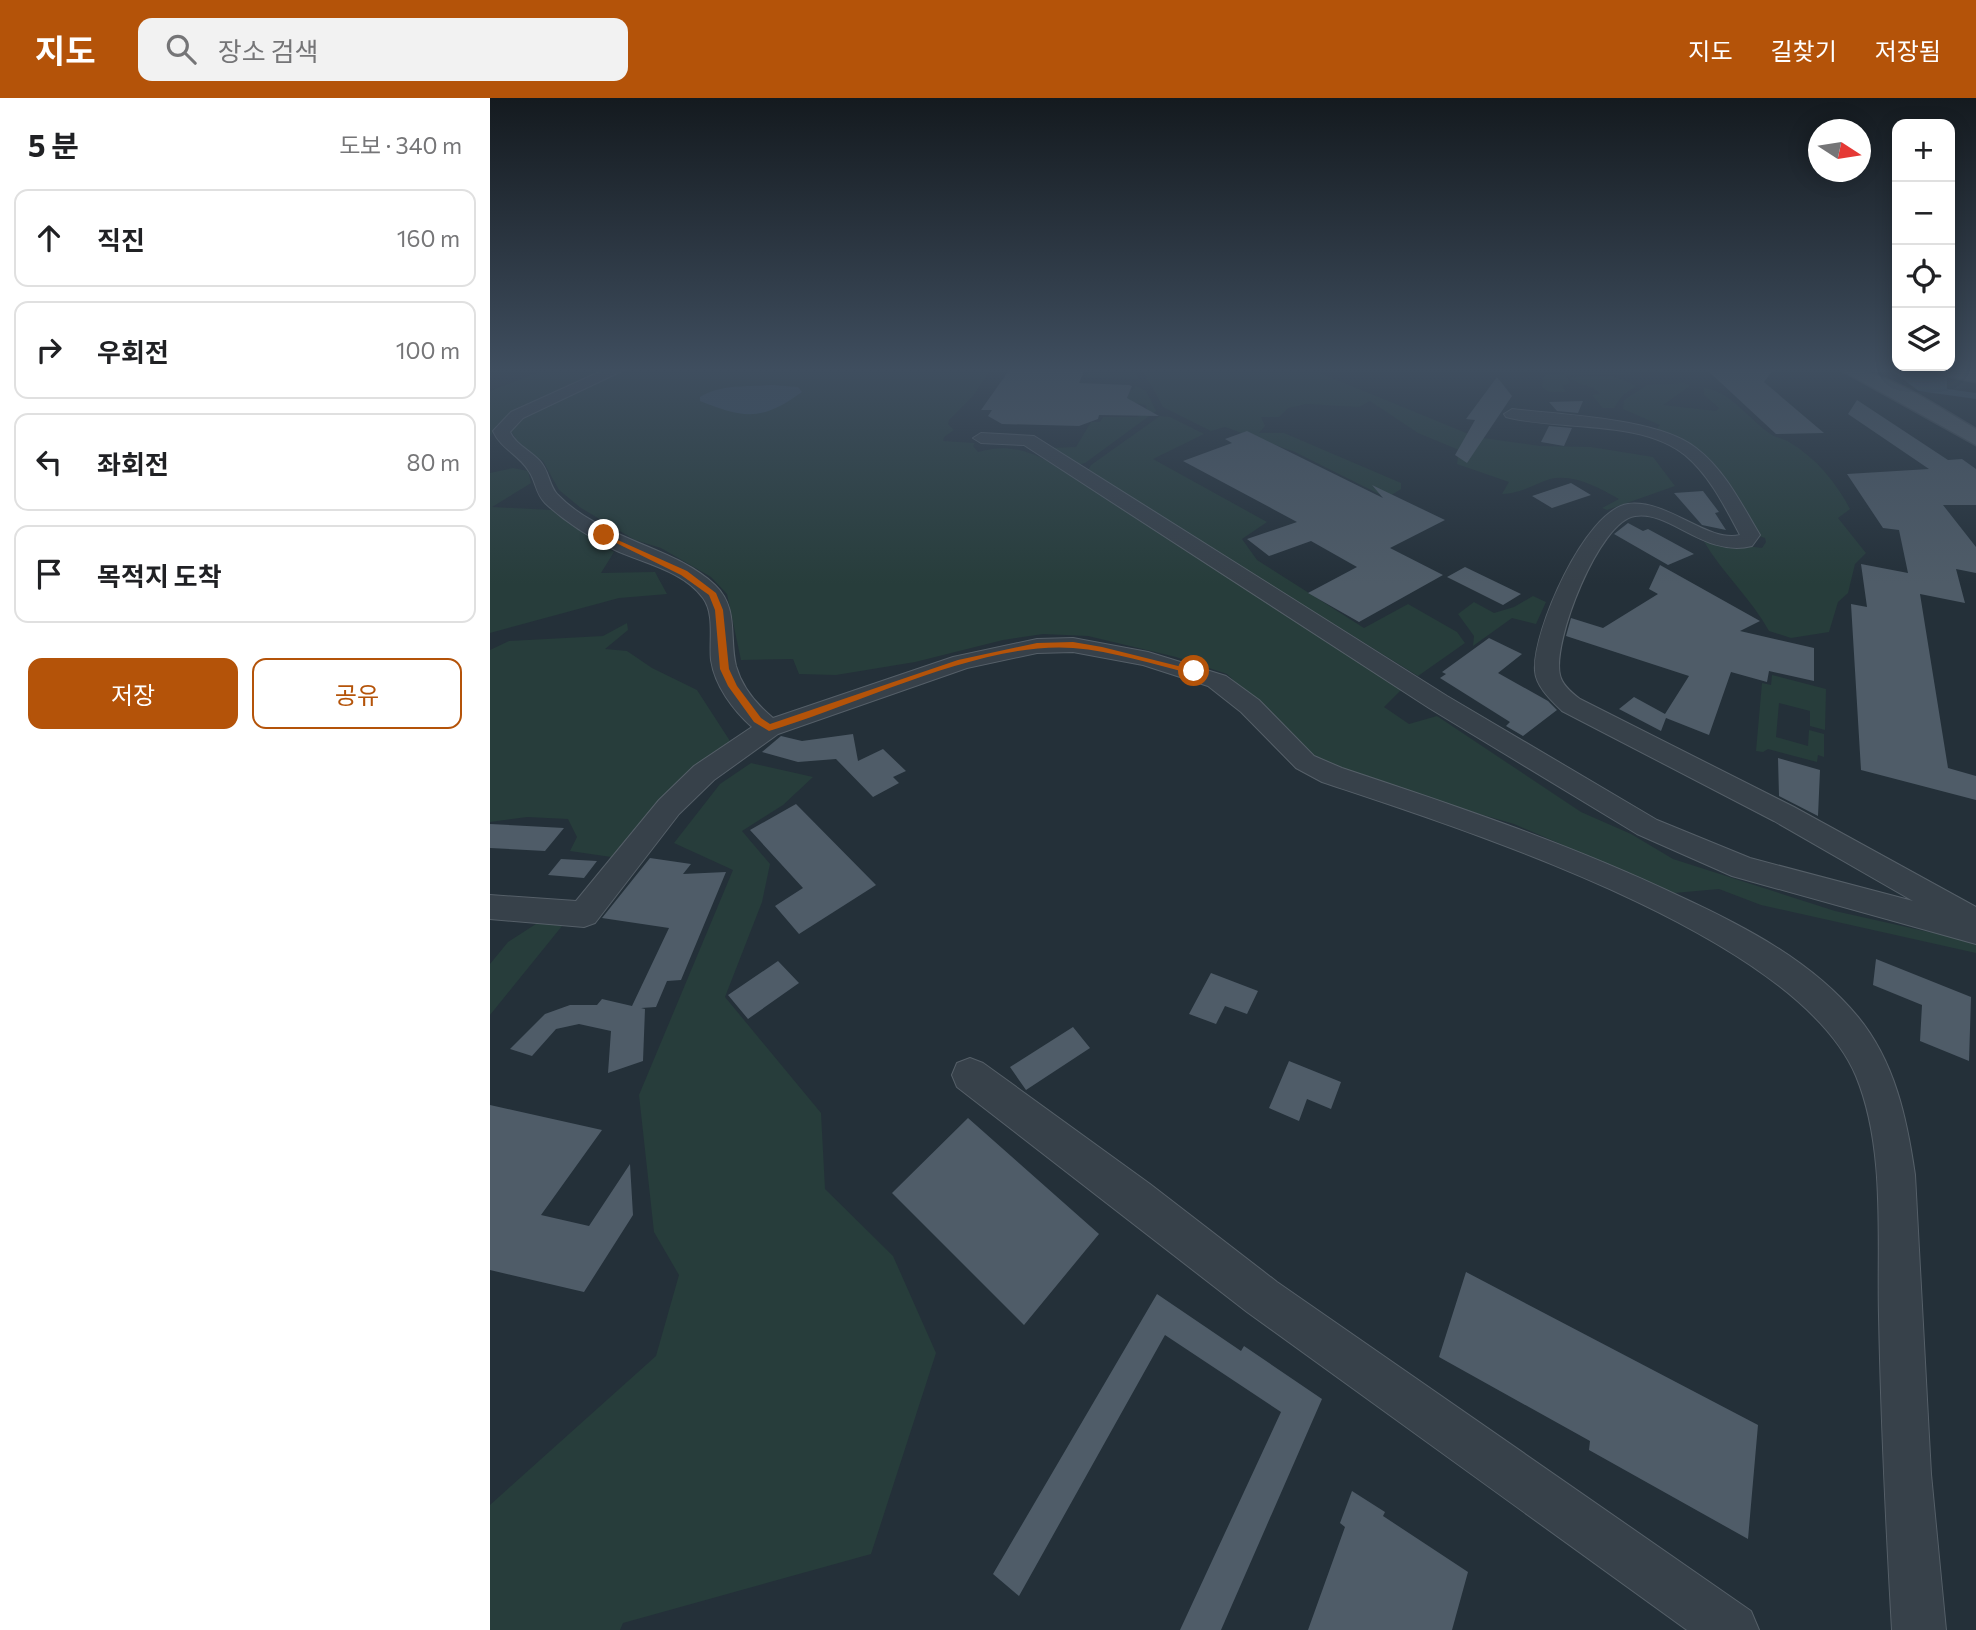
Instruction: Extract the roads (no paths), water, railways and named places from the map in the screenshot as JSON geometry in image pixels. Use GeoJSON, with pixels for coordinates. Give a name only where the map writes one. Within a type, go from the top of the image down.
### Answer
{"type":"FeatureCollection","features":[{"type":"Feature","properties":{"kind":"street"},"geometry":{"type":"LineString","coordinates":[[505,440],[535,466],[541,487],[552,500],[619,544],[684,573],[713,594],[719,610],[724,669],[732,686],[757,720],[769,728]]}},
{"type":"Feature","properties":{"kind":"street"},"geometry":{"type":"LineString","coordinates":[[1029,440],[1438,702],[1647,827],[1743,868],[1976,931]]}},
{"type":"Feature","properties":{"kind":"street"},"geometry":{"type":"LineString","coordinates":[[1668,440],[1681,445],[1702,462],[1750,535],[1745,542],[1726,542],[1649,510],[1618,513],[1600,531],[1557,614],[1546,657],[1547,675],[1559,694],[1571,705],[1784,814],[1976,923]]}},
{"type":"Feature","properties":{"kind":"street"},"geometry":{"type":"LineString","coordinates":[[490,907],[584,914],[669,807],[704,773],[769,728],[961,662],[1037,646],[1073,645],[1194,671],[1233,691],[1305,762],[1332,775],[1507,834],[1613,876],[1749,946],[1780,967],[1839,1020],[1875,1076],[1890,1130],[1895,1175],[1907,1474],[1919,1630]]}},
{"type":"Feature","properties":{"kind":"street"},"geometry":{"type":"LineString","coordinates":[[970,1075],[1136,1198],[1262,1297],[1732,1630]]}}]}
